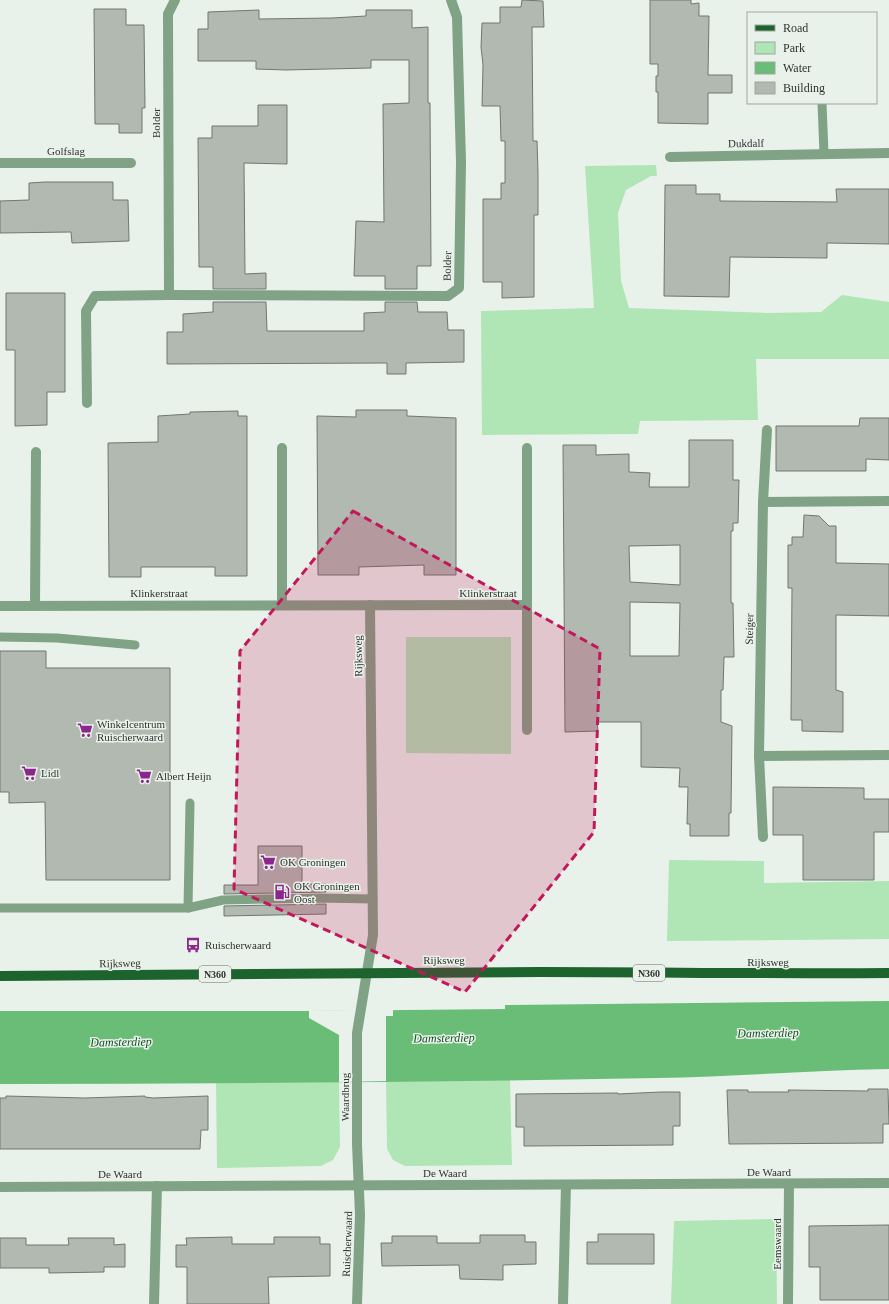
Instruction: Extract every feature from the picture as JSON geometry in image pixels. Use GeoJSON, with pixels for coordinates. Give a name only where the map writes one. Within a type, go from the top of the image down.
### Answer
{"type":"FeatureCollection","features":[{"type":"Feature","properties":{"kind":"main road","name":"Rijksweg"},"geometry":{"type":"LineString","coordinates":[[0,976],[367,972],[748,974],[889,972]]}},
{"type":"Feature","properties":{"kind":"street","name":"Bolder"},"geometry":{"type":"LineString","coordinates":[[168,295],[168,14],[175,0]]}},
{"type":"Feature","properties":{"kind":"street","name":"Bolder"},"geometry":{"type":"LineString","coordinates":[[87,403],[86,312],[95,296],[448,296],[458,288],[461,162],[458,17],[451,0]]}},
{"type":"Feature","properties":{"kind":"street","name":"Dukdalf"},"geometry":{"type":"LineString","coordinates":[[670,157],[889,153]]}},
{"type":"Feature","properties":{"kind":"street","name":"Golfslag"},"geometry":{"type":"LineString","coordinates":[[0,163],[131,163]]}},
{"type":"Feature","properties":{"kind":"street","name":"Steiger"},"geometry":{"type":"LineString","coordinates":[[763,838],[759,756],[763,502],[767,430]]}},
{"type":"Feature","properties":{"kind":"street"},"geometry":{"type":"LineString","coordinates":[[282,448],[282,605]]}},
{"type":"Feature","properties":{"kind":"street","name":"Klinkerstraat"},"geometry":{"type":"LineString","coordinates":[[527,448],[527,730]]}},
{"type":"Feature","properties":{"kind":"street"},"geometry":{"type":"LineString","coordinates":[[35,606],[36,452]]}},
{"type":"Feature","properties":{"kind":"street"},"geometry":{"type":"LineString","coordinates":[[763,502],[889,501]]}},
{"type":"Feature","properties":{"kind":"street","name":"Rijksweg"},"geometry":{"type":"LineString","coordinates":[[367,972],[373,935],[370,605]]}},
{"type":"Feature","properties":{"kind":"street","name":"Klinkerstraat"},"geometry":{"type":"LineString","coordinates":[[0,606],[526,605]]}},
{"type":"Feature","properties":{"kind":"street"},"geometry":{"type":"LineString","coordinates":[[759,756],[889,755]]}},
{"type":"Feature","properties":{"kind":"street","name":"Waardbrug"},"geometry":{"type":"LineString","coordinates":[[359,1184],[357,1032],[367,972]]}},
{"type":"Feature","properties":{"kind":"street","name":"De Waard"},"geometry":{"type":"LineString","coordinates":[[0,1187],[359,1184],[566,1185],[889,1183]]}},
{"type":"Feature","properties":{"kind":"street","name":"Ruischerwaard"},"geometry":{"type":"LineString","coordinates":[[357,1304],[360,1215],[359,1184]]}},
{"type":"Feature","properties":{"kind":"street","name":"Eemswaard"},"geometry":{"type":"LineString","coordinates":[[788,1304],[789,1184]]}},
{"type":"Feature","properties":{"kind":"street"},"geometry":{"type":"LineString","coordinates":[[563,1304],[566,1185]]}},
{"type":"Feature","properties":{"kind":"street"},"geometry":{"type":"LineString","coordinates":[[154,1304],[157,1186]]}},
{"type":"Feature","properties":{"kind":"lane"},"geometry":{"type":"LineString","coordinates":[[822,104],[824,154]]}},
{"type":"Feature","properties":{"kind":"lane"},"geometry":{"type":"LineString","coordinates":[[0,637],[57,638],[135,645]]}},
{"type":"Feature","properties":{"kind":"lane"},"geometry":{"type":"LineString","coordinates":[[188,908],[190,803]]}},
{"type":"Feature","properties":{"kind":"lane"},"geometry":{"type":"LineString","coordinates":[[0,908],[188,908],[223,900],[319,898],[373,899]]}},
{"type":"Feature","properties":{"kind":"highlighted area"},"geometry":{"type":"Polygon","coordinates":[[[353,511],[600,649],[594,832],[465,992],[234,889],[240,651],[353,511]]]}},
{"type":"Feature","properties":{"kind":"green space"},"geometry":{"type":"Polygon","coordinates":[[[656,165],[657,176],[651,176],[626,190],[618,213],[621,281],[629,308],[768,313],[821,312],[842,295],[889,302],[889,359],[756,359],[758,420],[640,421],[638,434],[482,435],[481,311],[594,308],[585,166],[656,165]]]}},
{"type":"Feature","properties":{"kind":"green space"},"geometry":{"type":"Polygon","coordinates":[[[406,637],[511,637],[511,754],[406,753],[406,637]]]}},
{"type":"Feature","properties":{"kind":"green space"},"geometry":{"type":"Polygon","coordinates":[[[669,860],[764,861],[764,883],[889,881],[889,939],[667,941],[669,860]]]}},
{"type":"Feature","properties":{"kind":"green space"},"geometry":{"type":"Polygon","coordinates":[[[510,1080],[512,1165],[405,1166],[393,1160],[387,1149],[386,1081],[510,1080]]]}},
{"type":"Feature","properties":{"kind":"green space"},"geometry":{"type":"Polygon","coordinates":[[[339,1082],[340,1147],[333,1160],[321,1166],[217,1168],[216,1083],[339,1082]]]}},
{"type":"Feature","properties":{"kind":"green space"},"geometry":{"type":"Polygon","coordinates":[[[776,1219],[777,1304],[671,1304],[674,1221],[776,1219]]]}},
{"type":"Feature","properties":{"kind":"water","name":"Damsterdiep"},"geometry":{"type":"Polygon","coordinates":[[[889,1001],[889,1069],[686,1077],[411,1082],[0,1084],[0,1011],[309,1011],[505,1009],[505,1005],[889,1001]]]}},
{"type":"Feature","properties":{"kind":"pier"},"geometry":{"type":"Polygon","coordinates":[[[393,1009],[393,1016],[386,1016],[386,1081],[339,1082],[339,1035],[309,1018],[309,1011],[393,1009]]]}},
{"type":"Feature","properties":{"kind":"building"},"geometry":{"type":"Polygon","coordinates":[[[522,0],[543,1],[544,27],[532,27],[533,141],[537,141],[538,172],[538,215],[534,215],[534,297],[502,298],[502,282],[483,282],[483,199],[501,199],[501,183],[505,183],[505,141],[501,141],[500,106],[482,106],[482,23],[500,23],[500,7],[521,7],[522,0]]]}},
{"type":"Feature","properties":{"kind":"building"},"geometry":{"type":"Polygon","coordinates":[[[650,0],[691,0],[691,4],[699,3],[699,16],[709,16],[708,75],[732,75],[732,93],[708,93],[708,124],[658,123],[658,92],[656,92],[656,76],[658,76],[658,64],[650,64],[650,0]]]}},
{"type":"Feature","properties":{"kind":"building"},"geometry":{"type":"Polygon","coordinates":[[[94,9],[126,9],[126,25],[144,25],[145,108],[142,108],[142,133],[119,133],[119,124],[95,124],[94,9]]]}},
{"type":"Feature","properties":{"kind":"building"},"geometry":{"type":"Polygon","coordinates":[[[259,10],[259,19],[366,16],[366,10],[412,10],[412,28],[428,27],[431,266],[417,266],[417,289],[385,289],[385,276],[354,276],[356,221],[384,222],[383,104],[409,103],[409,60],[371,60],[371,68],[286,70],[256,69],[256,61],[198,61],[198,29],[208,29],[208,12],[259,10]]]}},
{"type":"Feature","properties":{"kind":"building"},"geometry":{"type":"Polygon","coordinates":[[[258,105],[287,105],[287,164],[244,163],[245,274],[266,273],[266,289],[213,289],[213,267],[199,267],[198,138],[212,138],[212,126],[258,126],[258,105]]]}},
{"type":"Feature","properties":{"kind":"building"},"geometry":{"type":"Polygon","coordinates":[[[113,182],[113,200],[128,200],[129,241],[72,243],[71,232],[0,233],[0,201],[29,200],[29,183],[113,182]]]}},
{"type":"Feature","properties":{"kind":"building"},"geometry":{"type":"Polygon","coordinates":[[[665,185],[696,185],[696,194],[720,194],[720,201],[837,202],[836,189],[889,189],[889,244],[827,243],[827,258],[730,257],[729,297],[664,296],[665,185]]]}},
{"type":"Feature","properties":{"kind":"building"},"geometry":{"type":"Polygon","coordinates":[[[6,293],[65,293],[65,392],[47,392],[47,425],[15,426],[15,350],[6,350],[6,293]]]}},
{"type":"Feature","properties":{"kind":"building"},"geometry":{"type":"Polygon","coordinates":[[[213,302],[266,302],[267,331],[364,331],[364,313],[385,312],[385,302],[417,302],[418,312],[447,312],[448,330],[464,330],[464,362],[406,363],[406,374],[387,374],[387,363],[167,364],[167,332],[183,332],[183,314],[213,312],[213,302]]]}},
{"type":"Feature","properties":{"kind":"building"},"geometry":{"type":"Polygon","coordinates":[[[356,410],[407,410],[407,416],[456,418],[456,575],[424,575],[424,565],[359,567],[359,575],[318,575],[317,416],[356,417],[356,410]]]}},
{"type":"Feature","properties":{"kind":"building"},"geometry":{"type":"Polygon","coordinates":[[[238,411],[238,416],[247,416],[247,576],[215,576],[215,567],[141,567],[141,577],[109,577],[108,443],[158,442],[158,416],[190,414],[190,412],[238,411]]]}},
{"type":"Feature","properties":{"kind":"building"},"geometry":{"type":"Polygon","coordinates":[[[860,418],[889,418],[889,460],[866,459],[866,471],[776,471],[776,426],[859,426],[860,418]]]}},
{"type":"Feature","properties":{"kind":"building"},"geometry":{"type":"Polygon","coordinates":[[[689,440],[733,440],[733,480],[739,480],[738,523],[733,523],[733,531],[731,531],[731,603],[733,603],[734,657],[724,657],[723,690],[721,690],[721,722],[732,726],[731,813],[729,813],[729,836],[690,836],[690,824],[687,824],[688,787],[679,787],[680,768],[641,767],[641,722],[597,722],[598,731],[565,732],[563,445],[596,445],[596,455],[629,454],[629,472],[650,473],[649,487],[689,487],[689,440]],[[680,545],[629,546],[630,582],[680,585],[680,545]],[[630,602],[630,656],[679,656],[680,603],[630,602]]]}},
{"type":"Feature","properties":{"kind":"building"},"geometry":{"type":"Polygon","coordinates":[[[804,515],[819,516],[829,526],[836,526],[836,563],[889,564],[889,616],[836,615],[836,690],[843,692],[843,732],[802,731],[802,720],[791,720],[792,588],[788,588],[788,545],[792,545],[792,537],[803,537],[804,515]]]}},
{"type":"Feature","properties":{"kind":"building","name":"Winkelcentrum Ruischerwaard"},"geometry":{"type":"Polygon","coordinates":[[[0,651],[46,651],[46,668],[170,668],[170,880],[46,880],[45,802],[9,803],[9,792],[0,792],[0,651]]]}},
{"type":"Feature","properties":{"kind":"building"},"geometry":{"type":"Polygon","coordinates":[[[773,787],[864,788],[864,799],[889,799],[889,832],[874,832],[874,880],[803,880],[803,835],[773,835],[773,787]]]}},
{"type":"Feature","properties":{"kind":"building"},"geometry":{"type":"Polygon","coordinates":[[[258,846],[302,846],[302,884],[326,884],[326,892],[224,894],[224,885],[258,885],[258,846]]]}},
{"type":"Feature","properties":{"kind":"building"},"geometry":{"type":"Polygon","coordinates":[[[326,904],[326,914],[224,916],[224,906],[326,904]]]}},
{"type":"Feature","properties":{"kind":"building"},"geometry":{"type":"Polygon","coordinates":[[[868,1089],[888,1089],[889,1124],[883,1124],[883,1143],[729,1144],[727,1090],[748,1090],[748,1092],[789,1092],[788,1090],[868,1091],[868,1089]]]}},
{"type":"Feature","properties":{"kind":"building"},"geometry":{"type":"Polygon","coordinates":[[[680,1092],[680,1126],[673,1126],[673,1145],[524,1146],[524,1127],[516,1127],[516,1094],[618,1094],[680,1092]]]}},
{"type":"Feature","properties":{"kind":"building"},"geometry":{"type":"Polygon","coordinates":[[[6,1096],[85,1098],[145,1096],[153,1098],[208,1096],[208,1130],[201,1130],[200,1149],[0,1149],[0,1098],[6,1098],[6,1096]]]}},
{"type":"Feature","properties":{"kind":"building"},"geometry":{"type":"Polygon","coordinates":[[[889,1225],[889,1300],[820,1300],[820,1267],[809,1267],[809,1226],[889,1225]]]}},
{"type":"Feature","properties":{"kind":"building"},"geometry":{"type":"Polygon","coordinates":[[[598,1234],[654,1234],[654,1264],[587,1264],[587,1242],[598,1242],[598,1234]]]}},
{"type":"Feature","properties":{"kind":"building"},"geometry":{"type":"Polygon","coordinates":[[[480,1235],[525,1235],[525,1242],[536,1242],[536,1264],[503,1265],[503,1280],[460,1279],[459,1265],[382,1266],[381,1243],[392,1243],[392,1236],[437,1236],[437,1243],[480,1243],[480,1235]]]}},
{"type":"Feature","properties":{"kind":"building"},"geometry":{"type":"Polygon","coordinates":[[[232,1237],[232,1244],[274,1244],[274,1237],[320,1237],[320,1244],[330,1244],[330,1276],[268,1277],[269,1304],[187,1304],[187,1267],[176,1267],[176,1245],[187,1245],[186,1238],[232,1237]]]}},
{"type":"Feature","properties":{"kind":"building"},"geometry":{"type":"Polygon","coordinates":[[[0,1238],[26,1238],[26,1245],[69,1245],[68,1238],[114,1238],[114,1245],[125,1244],[125,1267],[104,1267],[104,1272],[49,1273],[49,1268],[0,1268],[0,1238]]]}},
{"type":"Feature","properties":{"kind":"place","name":"Winkelcentrum Ruischerwaard"},"geometry":{"type":"Point","coordinates":[85,730]}},
{"type":"Feature","properties":{"kind":"place","name":"Lidl"},"geometry":{"type":"Point","coordinates":[29,773]}},
{"type":"Feature","properties":{"kind":"place","name":"Albert Heijn"},"geometry":{"type":"Point","coordinates":[144,776]}},
{"type":"Feature","properties":{"kind":"place","name":"OK Groningen"},"geometry":{"type":"Point","coordinates":[268,862]}},
{"type":"Feature","properties":{"kind":"place","name":"OK Groningen Oost"},"geometry":{"type":"Point","coordinates":[282,892]}},
{"type":"Feature","properties":{"kind":"place","name":"Ruischerwaard"},"geometry":{"type":"Point","coordinates":[193,945]}}]}
